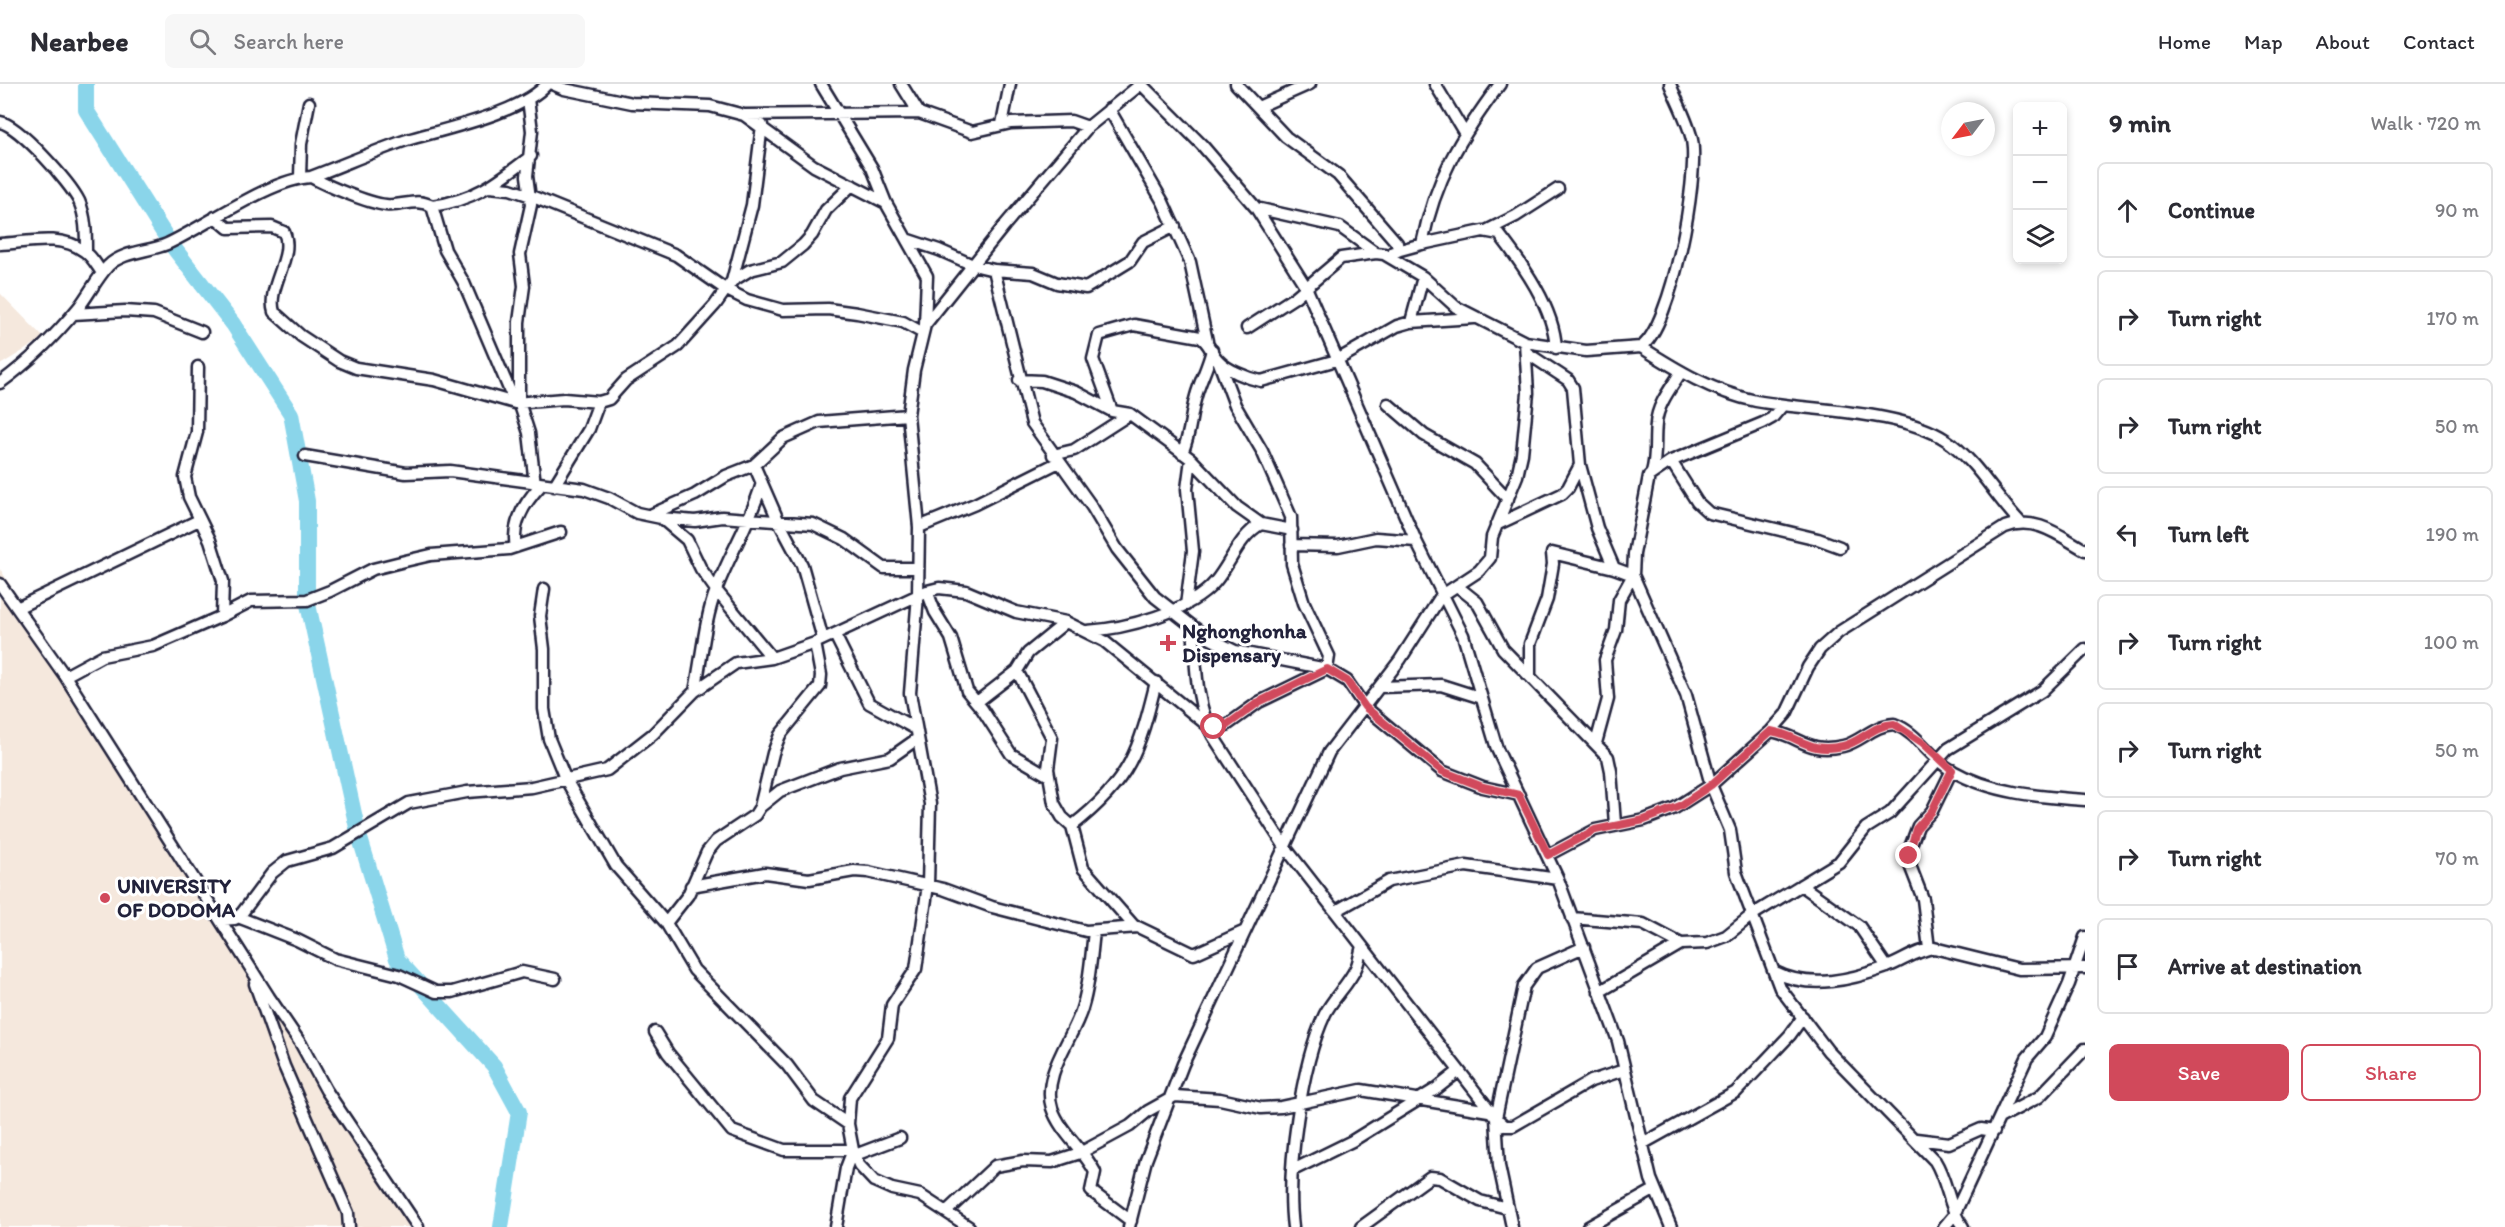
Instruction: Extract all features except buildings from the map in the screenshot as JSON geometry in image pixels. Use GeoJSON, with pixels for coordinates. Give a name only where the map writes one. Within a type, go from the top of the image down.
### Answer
{"type":"FeatureCollection","features":[{"type":"Feature","properties":{"kind":"street"},"geometry":{"type":"LineString","coordinates":[[0,382],[16,373],[73,314],[102,273],[114,261],[160,247],[215,217],[306,177],[405,141],[464,124],[528,99],[550,84],[564,90],[632,103],[710,106],[744,115],[762,125],[805,160],[886,203]]}},
{"type":"Feature","properties":{"kind":"street"},"geometry":{"type":"LineString","coordinates":[[820,84],[872,168],[886,203],[909,240],[929,282],[924,329],[914,370],[908,415],[919,527],[918,568],[923,593],[910,693],[930,804],[928,885],[916,969],[892,1005],[888,1038],[850,1098],[848,1124],[854,1153],[874,1181],[892,1190],[920,1195],[947,1210],[969,1227]]}},
{"type":"Feature","properties":{"kind":"street"},"geometry":{"type":"LineString","coordinates":[[901,84],[919,113]]}},
{"type":"Feature","properties":{"kind":"street"},"geometry":{"type":"LineString","coordinates":[[1002,124],[1010,84]]}},
{"type":"Feature","properties":{"kind":"street"},"geometry":{"type":"LineString","coordinates":[[924,329],[1036,186],[1088,127],[1141,84],[1202,145],[1256,208],[1306,287],[1416,541],[1441,596],[1463,635],[1497,749],[1558,879],[1618,1041],[1654,1190],[1671,1227]]}},
{"type":"Feature","properties":{"kind":"street"},"geometry":{"type":"LineString","coordinates":[[1236,84],[1286,137],[1324,162],[1346,183],[1397,243],[1398,251]]}},
{"type":"Feature","properties":{"kind":"street"},"geometry":{"type":"LineString","coordinates":[[1258,107],[1310,84]]}},
{"type":"Feature","properties":{"kind":"street"},"geometry":{"type":"LineString","coordinates":[[1436,84],[1465,134]]}},
{"type":"Feature","properties":{"kind":"street"},"geometry":{"type":"LineString","coordinates":[[1422,244],[1438,184],[1465,134],[1500,84]]}},
{"type":"Feature","properties":{"kind":"street"},"geometry":{"type":"LineString","coordinates":[[1641,347],[1654,333],[1672,284],[1692,184],[1692,139],[1670,84]]}},
{"type":"Feature","properties":{"kind":"street"},"geometry":{"type":"LineString","coordinates":[[517,402],[519,322],[524,285],[520,254],[531,196],[527,176],[531,156],[528,99]]}},
{"type":"Feature","properties":{"kind":"street"},"geometry":{"type":"LineString","coordinates":[[306,177],[302,144],[309,103]]}},
{"type":"Feature","properties":{"kind":"street"},"geometry":{"type":"LineString","coordinates":[[1110,109],[1175,226],[1192,269],[1212,351],[1240,415],[1276,478],[1291,517],[1292,564],[1304,603],[1329,656],[1327,669]]}},
{"type":"Feature","properties":{"kind":"street"},"geometry":{"type":"LineString","coordinates":[[744,115],[919,113],[972,132],[1002,124],[1071,121],[1088,127]]}},
{"type":"Feature","properties":{"kind":"street"},"geometry":{"type":"LineString","coordinates":[[0,122],[11,126],[22,136],[75,192],[87,228],[86,251]]}},
{"type":"Feature","properties":{"kind":"street"},"geometry":{"type":"LineString","coordinates":[[215,217],[228,228],[272,227],[284,232],[284,253],[272,295],[274,312],[301,336],[339,362],[371,372],[434,380],[517,402],[564,399],[590,404],[609,399],[626,380],[678,346],[715,305],[728,285],[749,221],[762,125]]}},
{"type":"Feature","properties":{"kind":"street"},"geometry":{"type":"LineString","coordinates":[[306,177],[379,204],[422,201],[432,207],[457,203],[489,187],[531,156]]}},
{"type":"Feature","properties":{"kind":"street"},"geometry":{"type":"LineString","coordinates":[[728,285],[750,270],[786,259],[809,240],[826,210],[852,185]]}},
{"type":"Feature","properties":{"kind":"street"},"geometry":{"type":"LineString","coordinates":[[489,187],[510,189],[531,196],[676,255],[728,285],[739,297],[775,309],[858,313],[903,322],[924,329]]}},
{"type":"Feature","properties":{"kind":"street"},"geometry":{"type":"LineString","coordinates":[[1247,328],[1276,311],[1341,258],[1398,251],[1486,231],[1516,216],[1558,189]]}},
{"type":"Feature","properties":{"kind":"street"},"geometry":{"type":"LineString","coordinates":[[432,207],[445,250],[464,283],[529,433],[538,484],[517,523],[516,547]]}},
{"type":"Feature","properties":{"kind":"street"},"geometry":{"type":"LineString","coordinates":[[1256,208],[1340,227],[1423,277],[1447,301],[1526,347],[1568,380],[1573,388],[1580,465],[1594,518],[1614,567]]}},
{"type":"Feature","properties":{"kind":"street"},"geometry":{"type":"LineString","coordinates":[[909,240],[973,265],[994,270],[1033,273],[1057,283],[1090,288],[1130,261],[1143,242],[1175,226]]}},
{"type":"Feature","properties":{"kind":"street"},"geometry":{"type":"LineString","coordinates":[[1486,231],[1499,234],[1532,284],[1553,331],[1556,348]]}},
{"type":"Feature","properties":{"kind":"street"},"geometry":{"type":"LineString","coordinates":[[0,244],[38,239],[72,245],[86,251],[102,273]]}},
{"type":"Feature","properties":{"kind":"street"},"geometry":{"type":"LineString","coordinates":[[994,270],[1019,380],[1032,423],[1092,507],[1130,567],[1171,611],[1214,642],[1235,651],[1327,669],[1347,681],[1365,707],[1448,774],[1483,787],[1519,795]]}},
{"type":"Feature","properties":{"kind":"street"},"geometry":{"type":"LineString","coordinates":[[1411,322],[1423,277]]}},
{"type":"Feature","properties":{"kind":"street"},"geometry":{"type":"LineString","coordinates":[[73,314],[99,315],[125,311],[154,314],[202,332]]}},
{"type":"Feature","properties":{"kind":"street"},"geometry":{"type":"LineString","coordinates":[[1112,411],[1104,382],[1093,359],[1100,335],[1141,326],[1196,336],[1250,379],[1261,381],[1337,360],[1397,326],[1411,322],[1475,318]]}},
{"type":"Feature","properties":{"kind":"street"},"geometry":{"type":"LineString","coordinates":[[1526,347],[1586,351],[1641,347],[1681,372],[1723,392],[1783,405],[1879,419],[1937,435],[1964,456],[2019,522]]}},
{"type":"Feature","properties":{"kind":"street"},"geometry":{"type":"LineString","coordinates":[[1094,932],[1089,982],[1084,1003],[1055,1069],[1049,1094],[1056,1117],[1095,1172],[1090,1188],[1093,1194],[1130,1224],[1146,1160],[1168,1101],[1329,752],[1380,687],[1441,596],[1487,564],[1496,525],[1508,499],[1522,454],[1528,393],[1526,347]]}},
{"type":"Feature","properties":{"kind":"street"},"geometry":{"type":"LineString","coordinates":[[1181,620],[1186,602],[1193,550],[1186,489],[1186,456],[1196,396],[1206,375],[1212,351]]}},
{"type":"Feature","properties":{"kind":"street"},"geometry":{"type":"LineString","coordinates":[[198,367],[197,432],[185,477],[186,487],[210,540],[223,581],[222,616]]}},
{"type":"Feature","properties":{"kind":"street"},"geometry":{"type":"LineString","coordinates":[[1596,743],[1608,699],[1605,660],[1616,630],[1619,600],[1633,575],[1634,554],[1647,482],[1652,472],[1658,411],[1681,372]]}},
{"type":"Feature","properties":{"kind":"street"},"geometry":{"type":"LineString","coordinates":[[1019,380],[1053,384],[1076,392],[1112,411],[1130,414],[1186,456],[1237,507],[1261,524],[1292,530]]}},
{"type":"Feature","properties":{"kind":"street"},"geometry":{"type":"LineString","coordinates":[[554,486],[589,429],[599,402]]}},
{"type":"Feature","properties":{"kind":"street"},"geometry":{"type":"LineString","coordinates":[[1388,404],[1424,435],[1475,464],[1508,499]]}},
{"type":"Feature","properties":{"kind":"street"},"geometry":{"type":"LineString","coordinates":[[1652,472],[1671,460],[1764,423],[1772,418],[1783,405]]}},
{"type":"Feature","properties":{"kind":"street"},"geometry":{"type":"LineString","coordinates":[[919,527],[975,504],[1074,450],[1130,414]]}},
{"type":"Feature","properties":{"kind":"street"},"geometry":{"type":"LineString","coordinates":[[649,516],[695,495],[726,476],[754,465],[783,438],[819,422],[908,415]]}},
{"type":"Feature","properties":{"kind":"street"},"geometry":{"type":"LineString","coordinates":[[305,456],[406,473],[450,471],[584,489],[649,516],[661,518],[695,521],[722,517],[750,518],[820,526],[844,539],[884,567],[918,568]]}},
{"type":"Feature","properties":{"kind":"street"},"geometry":{"type":"LineString","coordinates":[[1671,460],[1697,502],[1709,513],[1818,538],[1840,547]]}},
{"type":"Feature","properties":{"kind":"street"},"geometry":{"type":"LineString","coordinates":[[666,923],[691,886],[707,852],[716,841],[755,815],[760,807],[773,753],[780,735],[820,686],[819,641],[802,565],[778,520],[754,465]]}},
{"type":"Feature","properties":{"kind":"street"},"geometry":{"type":"LineString","coordinates":[[1496,525],[1565,492],[1580,465]]}},
{"type":"Feature","properties":{"kind":"street"},"geometry":{"type":"LineString","coordinates":[[695,691],[710,607],[750,518],[762,483]]}},
{"type":"Feature","properties":{"kind":"street"},"geometry":{"type":"LineString","coordinates":[[661,518],[687,540],[716,590],[772,658]]}},
{"type":"Feature","properties":{"kind":"street"},"geometry":{"type":"LineString","coordinates":[[17,608],[199,520]]}},
{"type":"Feature","properties":{"kind":"street"},"geometry":{"type":"LineString","coordinates":[[1548,855],[1595,830],[1644,820],[1680,806],[1711,785],[1771,731],[1786,714],[1808,667],[1820,650],[1839,632],[1990,537],[2019,522],[2038,525],[2085,550]]}},
{"type":"Feature","properties":{"kind":"street"},"geometry":{"type":"LineString","coordinates":[[1087,631],[1122,628],[1171,611],[1186,602],[1211,586],[1247,534],[1261,524]]}},
{"type":"Feature","properties":{"kind":"street"},"geometry":{"type":"LineString","coordinates":[[65,676],[102,656],[153,646],[251,601],[307,600],[373,569],[431,555],[516,547],[561,532]]}},
{"type":"Feature","properties":{"kind":"street"},"geometry":{"type":"LineString","coordinates":[[1291,545],[1338,546],[1388,537],[1416,541]]}},
{"type":"Feature","properties":{"kind":"street"},"geometry":{"type":"LineString","coordinates":[[1530,675],[1530,644],[1547,599],[1553,564],[1552,553],[1614,567],[1633,575],[1686,695],[1711,785],[1727,822],[1736,872],[1780,988],[1856,1081],[1916,1139],[1940,1168],[1954,1215],[1963,1227]]}},
{"type":"Feature","properties":{"kind":"street"},"geometry":{"type":"LineString","coordinates":[[0,584],[65,676],[301,1044],[332,1099],[418,1227]]}},
{"type":"Feature","properties":{"kind":"street"},"geometry":{"type":"LineString","coordinates":[[1457,586],[1477,602],[1503,649],[1608,757],[1616,824]]}},
{"type":"Feature","properties":{"kind":"street"},"geometry":{"type":"LineString","coordinates":[[220,920],[231,920],[238,917],[281,865],[297,857],[333,848],[409,803],[467,792],[532,787],[607,770],[653,734],[695,691],[736,663],[772,658],[819,641],[923,593],[939,588],[966,591],[1016,612],[1065,622],[1087,631],[1156,682],[1207,725],[1285,847],[1459,1071],[1505,1126],[1513,1126],[1591,1081],[1624,1070]]}},
{"type":"Feature","properties":{"kind":"street"},"geometry":{"type":"LineString","coordinates":[[544,589],[540,616],[544,649],[544,709],[549,739],[565,778],[616,866],[666,923],[684,955],[701,978],[786,1065],[814,1101],[848,1124]]}},
{"type":"Feature","properties":{"kind":"street"},"geometry":{"type":"LineString","coordinates":[[923,593],[951,638],[963,683],[1011,754],[1049,776]]}},
{"type":"Feature","properties":{"kind":"street"},"geometry":{"type":"LineString","coordinates":[[977,702],[1017,670],[1028,653],[1065,622]]}},
{"type":"Feature","properties":{"kind":"street"},"geometry":{"type":"LineString","coordinates":[[1193,627],[1198,686],[1207,725]]}},
{"type":"Feature","properties":{"kind":"street"},"geometry":{"type":"LineString","coordinates":[[835,634],[870,702],[917,734]]}},
{"type":"Feature","properties":{"kind":"street"},"geometry":{"type":"LineString","coordinates":[[1572,918],[1643,924],[1681,944],[1707,944],[1726,936],[1752,915],[1844,858],[1866,828],[1890,813],[1954,744],[2042,691],[2085,649]]}},
{"type":"Feature","properties":{"kind":"street"},"geometry":{"type":"LineString","coordinates":[[1207,725],[1227,725],[1259,702],[1327,669]]}},
{"type":"Feature","properties":{"kind":"street"},"geometry":{"type":"LineString","coordinates":[[1017,670],[1052,738],[1049,776],[1056,808],[1072,826],[1079,856],[1088,876],[1134,926]]}},
{"type":"Feature","properties":{"kind":"street"},"geometry":{"type":"LineString","coordinates":[[1072,826],[1109,795],[1130,764],[1138,748],[1156,682]]}},
{"type":"Feature","properties":{"kind":"street"},"geometry":{"type":"LineString","coordinates":[[1380,687],[1441,685],[1482,698]]}},
{"type":"Feature","properties":{"kind":"street"},"geometry":{"type":"LineString","coordinates":[[1771,731],[1786,734],[1809,747],[1838,747],[1850,744],[1868,731],[1894,724],[1923,743],[1952,770],[2010,791],[2085,801]]}},
{"type":"Feature","properties":{"kind":"street"},"geometry":{"type":"LineString","coordinates":[[760,807],[786,788],[840,768],[890,758],[917,734]]}},
{"type":"Feature","properties":{"kind":"street"},"geometry":{"type":"LineString","coordinates":[[1929,949],[1923,899],[1911,868],[1909,850],[1918,826],[1932,811],[1952,770]]}},
{"type":"Feature","properties":{"kind":"street"},"geometry":{"type":"LineString","coordinates":[[1336,911],[1389,881],[1466,866],[1558,879]]}},
{"type":"Feature","properties":{"kind":"street"},"geometry":{"type":"LineString","coordinates":[[691,886],[765,873],[809,879],[854,871],[880,873],[928,885],[992,907],[1094,932],[1134,926],[1150,931],[1194,954],[1245,931]]}},
{"type":"Feature","properties":{"kind":"street"},"geometry":{"type":"LineString","coordinates":[[1801,885],[1859,926],[1887,967]]}},
{"type":"Feature","properties":{"kind":"street"},"geometry":{"type":"LineString","coordinates":[[238,917],[297,940],[335,959],[399,975],[436,992],[452,992],[522,972],[555,979]]}},
{"type":"Feature","properties":{"kind":"street"},"geometry":{"type":"LineString","coordinates":[[1944,1227],[1954,1215],[2027,1058],[2045,1037],[2079,968],[2085,937]]}},
{"type":"Feature","properties":{"kind":"street"},"geometry":{"type":"LineString","coordinates":[[1599,992],[1681,944]]}},
{"type":"Feature","properties":{"kind":"street"},"geometry":{"type":"LineString","coordinates":[[1293,1227],[1293,1170],[1301,1102],[1319,1029],[1328,1008],[1356,968],[1362,946]]}},
{"type":"Feature","properties":{"kind":"street"},"geometry":{"type":"LineString","coordinates":[[1512,1227],[1499,1166],[1493,1114],[1526,981],[1537,968],[1584,947]]}},
{"type":"Feature","properties":{"kind":"street"},"geometry":{"type":"LineString","coordinates":[[1775,972],[1799,982],[1832,981],[1887,967],[1929,949],[1949,950],[2019,969],[2079,968]]}},
{"type":"Feature","properties":{"kind":"street"},"geometry":{"type":"LineString","coordinates":[[249,966],[284,1066],[348,1213],[349,1227]]}},
{"type":"Feature","properties":{"kind":"street"},"geometry":{"type":"LineString","coordinates":[[1644,1143],[1736,1092],[1790,1035],[1803,1017]]}},
{"type":"Feature","properties":{"kind":"street"},"geometry":{"type":"LineString","coordinates":[[655,1032],[668,1053],[732,1131],[784,1150],[854,1153],[900,1138]]}},
{"type":"Feature","properties":{"kind":"street"},"geometry":{"type":"LineString","coordinates":[[2001,1116],[2039,1097],[2085,1049]]}},
{"type":"Feature","properties":{"kind":"street"},"geometry":{"type":"LineString","coordinates":[[1293,1170],[1352,1141],[1422,1098],[1459,1071]]}},
{"type":"Feature","properties":{"kind":"street"},"geometry":{"type":"LineString","coordinates":[[947,1210],[1000,1164],[1023,1161],[1052,1162],[1080,1153],[1130,1126],[1148,1111],[1182,1096],[1221,1099],[1261,1108],[1281,1107],[1357,1090],[1422,1098],[1493,1114]]}},
{"type":"Feature","properties":{"kind":"street"},"geometry":{"type":"LineString","coordinates":[[1916,1139],[1949,1143],[1981,1129],[1994,1131]]}},
{"type":"Feature","properties":{"kind":"street"},"geometry":{"type":"LineString","coordinates":[[836,1227],[846,1168],[854,1153]]}},
{"type":"Feature","properties":{"kind":"street"},"geometry":{"type":"LineString","coordinates":[[1361,1227],[1430,1177],[1440,1178],[1480,1201],[1507,1208]]}},
{"type":"Feature","properties":{"kind":"street"},"geometry":{"type":"LineString","coordinates":[[1588,1227],[1654,1190]]}},
{"type":"Feature","properties":{"kind":"shaded area"},"geometry":{"type":"Polygon","coordinates":[[[0,293],[44,338],[0,365],[0,293]]]}},
{"type":"Feature","properties":{"kind":"shaded area","name":"UNIVERSITY OF DODOMA"},"geometry":{"type":"Polygon","coordinates":[[[0,569],[421,1227],[0,1227],[0,569]]]}},
{"type":"Feature","properties":{"kind":"waterway"},"geometry":{"type":"LineString","coordinates":[[86,84],[86,110],[170,243],[233,324],[291,414],[307,501],[307,600],[358,832],[397,959],[494,1066],[519,1112],[501,1227]]}},
{"type":"Feature","properties":{"kind":"place","name":"Nghonghonha Dispensary"},"geometry":{"type":"Point","coordinates":[1168,643]}},
{"type":"Feature","properties":{"kind":"place","name":"UNIVERSITY OF DODOMA"},"geometry":{"type":"Point","coordinates":[105,898]}},
{"type":"Feature","properties":{"kind":"route"},"geometry":{"type":"LineString","coordinates":[[1214,727],[1234,722],[1259,702],[1287,686],[1327,669],[1347,681],[1365,707],[1442,771],[1483,787],[1519,795],[1548,855],[1595,830],[1644,820],[1680,806],[1711,785],[1771,731],[1786,734],[1809,747],[1838,747],[1850,744],[1868,731],[1894,724],[1923,743],[1952,770],[1932,811],[1916,829],[1909,856]]}}]}
